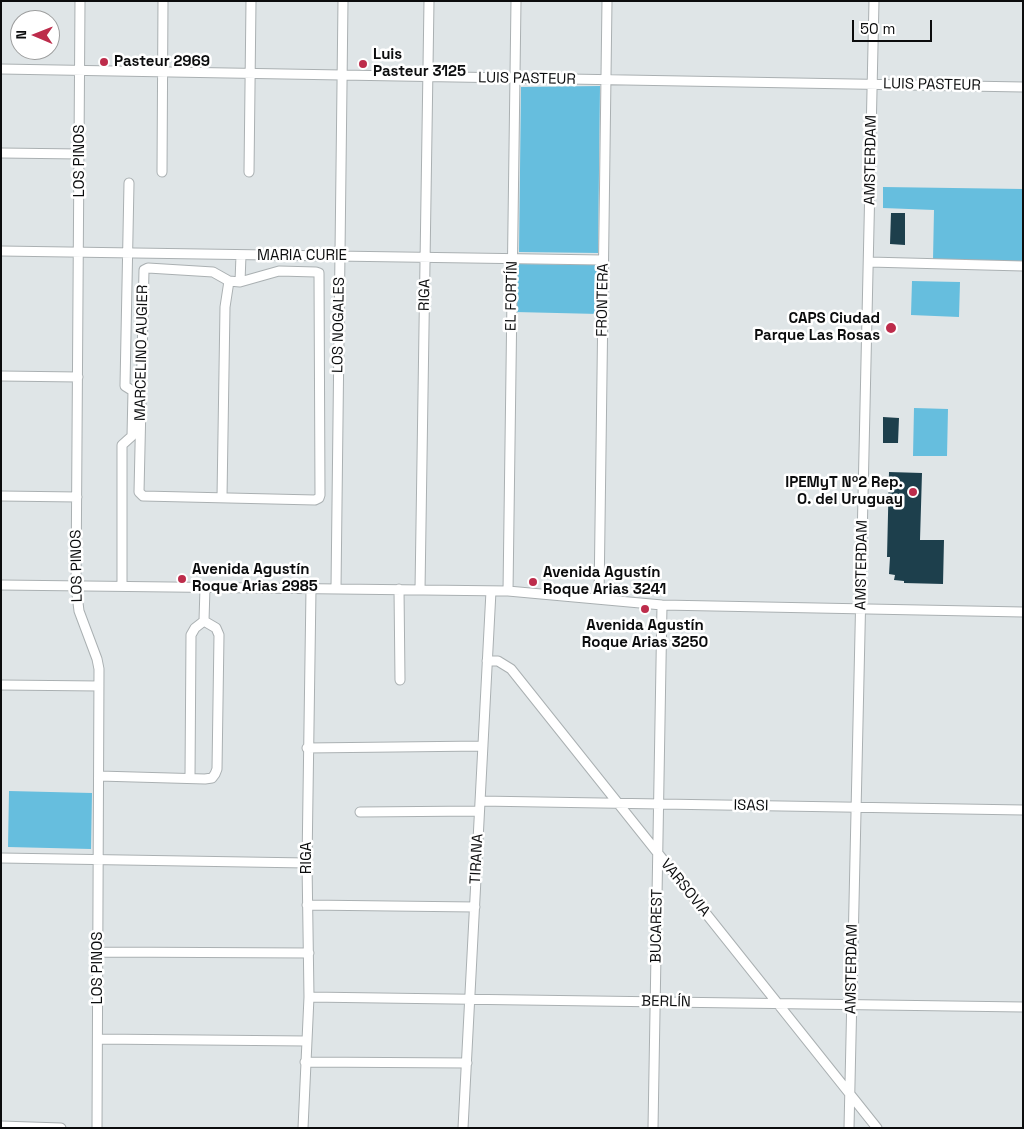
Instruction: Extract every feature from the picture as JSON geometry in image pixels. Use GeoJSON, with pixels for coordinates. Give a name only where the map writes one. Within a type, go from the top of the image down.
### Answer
{"type":"FeatureCollection","features":[{"type":"Feature","properties":{"kind":"street","name":"LOS PINOS"},"geometry":{"type":"LineString","coordinates":[[80,1],[76,600],[78,611],[97,659],[99,686],[96,1128]]}},
{"type":"Feature","properties":{"kind":"street"},"geometry":{"type":"LineString","coordinates":[[162,172],[163,1]]}},
{"type":"Feature","properties":{"kind":"street"},"geometry":{"type":"LineString","coordinates":[[249,172],[251,1]]}},
{"type":"Feature","properties":{"kind":"street","name":"LOS NOGALES"},"geometry":{"type":"LineString","coordinates":[[336,588],[342,1]]}},
{"type":"Feature","properties":{"kind":"street","name":"RIGA"},"geometry":{"type":"LineString","coordinates":[[420,590],[429,1]]}},
{"type":"Feature","properties":{"kind":"street","name":"EL FORTÍN"},"geometry":{"type":"LineString","coordinates":[[508,591],[516,1]]}},
{"type":"Feature","properties":{"kind":"street","name":"FRONTERA"},"geometry":{"type":"LineString","coordinates":[[599,599],[607,1]]}},
{"type":"Feature","properties":{"kind":"street","name":"AMSTERDAM"},"geometry":{"type":"LineString","coordinates":[[849,1128],[874,1]]}},
{"type":"Feature","properties":{"kind":"street","name":"LUIS PASTEUR"},"geometry":{"type":"LineString","coordinates":[[1,69],[1023,87]]}},
{"type":"Feature","properties":{"kind":"street"},"geometry":{"type":"LineString","coordinates":[[1,153],[80,154]]}},
{"type":"Feature","properties":{"kind":"street"},"geometry":{"type":"LineString","coordinates":[[122,586],[122,445],[132,436],[133,391],[125,386],[128,183]]}},
{"type":"Feature","properties":{"kind":"street","name":"MARIA CURIE"},"geometry":{"type":"LineString","coordinates":[[1,251],[603,260]]}},
{"type":"Feature","properties":{"kind":"street"},"geometry":{"type":"LineString","coordinates":[[240,282],[241,255]]}},
{"type":"Feature","properties":{"kind":"street"},"geometry":{"type":"LineString","coordinates":[[869,262],[1023,266]]}},
{"type":"Feature","properties":{"kind":"street","name":"MARCELINO AUGIER"},"geometry":{"type":"LineString","coordinates":[[222,497],[143,496],[140,494],[144,270],[148,268],[213,272],[229,281]]}},
{"type":"Feature","properties":{"kind":"street"},"geometry":{"type":"LineString","coordinates":[[279,271],[319,273],[320,495],[315,500],[222,497],[225,307],[229,281],[240,282],[279,271]]}},
{"type":"Feature","properties":{"kind":"street"},"geometry":{"type":"LineString","coordinates":[[1,376],[78,377]]}},
{"type":"Feature","properties":{"kind":"street"},"geometry":{"type":"LineString","coordinates":[[1,496],[77,497]]}},
{"type":"Feature","properties":{"kind":"street"},"geometry":{"type":"LineString","coordinates":[[1,585],[508,591],[662,605],[1023,612]]}},
{"type":"Feature","properties":{"kind":"street"},"geometry":{"type":"LineString","coordinates":[[190,777],[191,635],[195,628],[204,620],[205,587]]}},
{"type":"Feature","properties":{"kind":"street","name":"RIGA"},"geometry":{"type":"LineString","coordinates":[[303,1128],[309,953],[307,905],[307,748],[311,589]]}},
{"type":"Feature","properties":{"kind":"street"},"geometry":{"type":"LineString","coordinates":[[399,589],[400,680]]}},
{"type":"Feature","properties":{"kind":"street","name":"TIRANA"},"geometry":{"type":"LineString","coordinates":[[464,1128],[491,591]]}},
{"type":"Feature","properties":{"kind":"street","name":"BUCAREST"},"geometry":{"type":"LineString","coordinates":[[653,1128],[662,605]]}},
{"type":"Feature","properties":{"kind":"street"},"geometry":{"type":"LineString","coordinates":[[99,776],[212,778],[217,769],[218,635],[216,628],[204,620]]}},
{"type":"Feature","properties":{"kind":"street","name":"VARSOVIA"},"geometry":{"type":"LineString","coordinates":[[487,661],[498,661],[510,669],[877,1128]]}},
{"type":"Feature","properties":{"kind":"street"},"geometry":{"type":"LineString","coordinates":[[1,685],[99,686]]}},
{"type":"Feature","properties":{"kind":"street"},"geometry":{"type":"LineString","coordinates":[[307,748],[483,746]]}},
{"type":"Feature","properties":{"kind":"street","name":"ISASI"},"geometry":{"type":"LineString","coordinates":[[480,801],[1023,810]]}},
{"type":"Feature","properties":{"kind":"street"},"geometry":{"type":"LineString","coordinates":[[360,812],[479,811]]}},
{"type":"Feature","properties":{"kind":"street"},"geometry":{"type":"LineString","coordinates":[[1,858],[307,863]]}},
{"type":"Feature","properties":{"kind":"street"},"geometry":{"type":"LineString","coordinates":[[307,905],[474,907]]}},
{"type":"Feature","properties":{"kind":"street"},"geometry":{"type":"LineString","coordinates":[[98,952],[309,953]]}},
{"type":"Feature","properties":{"kind":"street","name":"BERLÍN"},"geometry":{"type":"LineString","coordinates":[[308,997],[1023,1007]]}},
{"type":"Feature","properties":{"kind":"street"},"geometry":{"type":"LineString","coordinates":[[98,1038],[306,1041]]}},
{"type":"Feature","properties":{"kind":"street"},"geometry":{"type":"LineString","coordinates":[[305,1062],[467,1063]]}},
{"type":"Feature","properties":{"kind":"street"},"geometry":{"type":"LineString","coordinates":[[1,1126],[61,1128]]}},
{"type":"Feature","properties":{"kind":"shaded area"},"geometry":{"type":"Polygon","coordinates":[[[600,86],[598,253],[519,252],[521,87],[600,86]]]}},
{"type":"Feature","properties":{"kind":"shaded area"},"geometry":{"type":"Polygon","coordinates":[[[883,187],[1023,189],[1023,262],[933,260],[934,210],[883,208],[883,187]]]}},
{"type":"Feature","properties":{"kind":"shaded area"},"geometry":{"type":"Polygon","coordinates":[[[516,264],[600,265],[599,314],[515,312],[516,264]]]}},
{"type":"Feature","properties":{"kind":"shaded area"},"geometry":{"type":"Polygon","coordinates":[[[912,281],[960,282],[959,317],[911,315],[912,281]]]}},
{"type":"Feature","properties":{"kind":"shaded area"},"geometry":{"type":"Polygon","coordinates":[[[914,408],[948,409],[947,456],[913,456],[914,408]]]}},
{"type":"Feature","properties":{"kind":"shaded area"},"geometry":{"type":"Polygon","coordinates":[[[9,791],[92,793],[91,849],[8,847],[9,791]]]}},
{"type":"Feature","properties":{"kind":"building"},"geometry":{"type":"Polygon","coordinates":[[[891,213],[905,213],[905,245],[890,244],[891,213]]]}},
{"type":"Feature","properties":{"kind":"building"},"geometry":{"type":"Polygon","coordinates":[[[883,417],[899,418],[898,443],[883,443],[883,417]]]}},
{"type":"Feature","properties":{"kind":"building"},"geometry":{"type":"Polygon","coordinates":[[[889,472],[922,473],[920,540],[944,540],[943,584],[904,583],[904,581],[894,580],[895,575],[889,574],[890,557],[887,557],[889,472]]]}},
{"type":"Feature","properties":{"kind":"place","name":"Pasteur 2969"},"geometry":{"type":"Point","coordinates":[104,62]}},
{"type":"Feature","properties":{"kind":"place","name":"Luis Pasteur 3125"},"geometry":{"type":"Point","coordinates":[363,64]}},
{"type":"Feature","properties":{"kind":"place","name":"CAPS Ciudad Parque Las Rosas"},"geometry":{"type":"Point","coordinates":[891,328]}},
{"type":"Feature","properties":{"kind":"place","name":"IPEMyT Nº2 Rep. O. del Uruguay"},"geometry":{"type":"Point","coordinates":[913,492]}},
{"type":"Feature","properties":{"kind":"place","name":"Avenida Agustín Roque Arias 2985"},"geometry":{"type":"Point","coordinates":[182,579]}},
{"type":"Feature","properties":{"kind":"place","name":"Avenida Agustín Roque Arias 3241"},"geometry":{"type":"Point","coordinates":[533,582]}},
{"type":"Feature","properties":{"kind":"place","name":"Avenida Agustín Roque Arias 3250"},"geometry":{"type":"Point","coordinates":[645,609]}}]}
